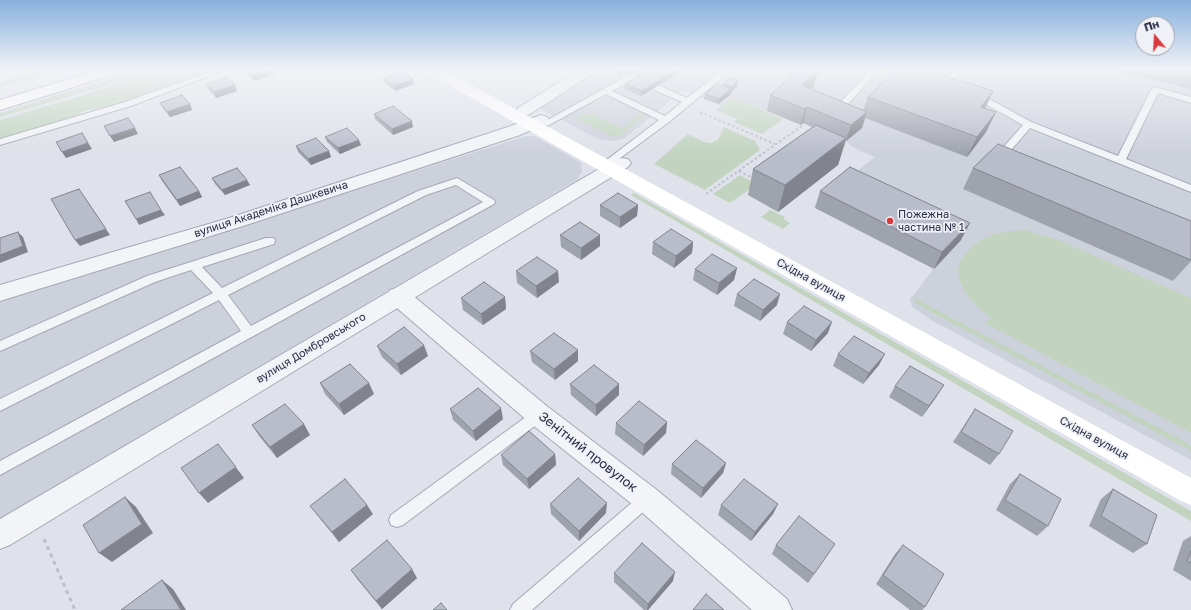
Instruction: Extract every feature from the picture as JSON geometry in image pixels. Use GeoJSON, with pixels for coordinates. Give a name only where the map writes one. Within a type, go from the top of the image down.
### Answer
{"type":"FeatureCollection","features":[{"type":"Feature","properties":{"kind":"main road"},"geometry":{"type":"LineString","coordinates":[[0,105],[24,97]]}},
{"type":"Feature","properties":{"kind":"main road","name":"Східна вулиця"},"geometry":{"type":"LineString","coordinates":[[489,97],[535,120]]}},
{"type":"Feature","properties":{"kind":"main road","name":"Східна вулиця"},"geometry":{"type":"LineString","coordinates":[[497,97],[1191,492]]}},
{"type":"Feature","properties":{"kind":"main road","name":"Східна вулиця"},"geometry":{"type":"LineString","coordinates":[[613,164],[1191,477]]}},
{"type":"Feature","properties":{"kind":"street","name":"вулиця Академіка Дашкевича"},"geometry":{"type":"LineString","coordinates":[[0,292],[243,219],[535,120],[559,97]]}},
{"type":"Feature","properties":{"kind":"street","name":"вулиця Домбровського"},"geometry":{"type":"LineString","coordinates":[[0,535],[398,296],[613,164]]}},
{"type":"Feature","properties":{"kind":"street","name":"Зенітний провулок"},"geometry":{"type":"LineString","coordinates":[[398,296],[540,415],[648,499],[776,610]]}},
{"type":"Feature","properties":{"kind":"lane"},"geometry":{"type":"LineString","coordinates":[[0,142],[146,97]]}},
{"type":"Feature","properties":{"kind":"lane"},"geometry":{"type":"LineString","coordinates":[[535,120],[589,97]]}},
{"type":"Feature","properties":{"kind":"lane"},"geometry":{"type":"LineString","coordinates":[[619,97],[666,120]]}},
{"type":"Feature","properties":{"kind":"lane"},"geometry":{"type":"LineString","coordinates":[[678,97],[688,102]]}},
{"type":"Feature","properties":{"kind":"lane"},"geometry":{"type":"LineString","coordinates":[[613,164],[694,97]]}},
{"type":"Feature","properties":{"kind":"lane"},"geometry":{"type":"LineString","coordinates":[[839,109],[849,97]]}},
{"type":"Feature","properties":{"kind":"lane"},"geometry":{"type":"LineString","coordinates":[[974,97],[990,103],[1028,124],[1191,188]]}},
{"type":"Feature","properties":{"kind":"lane"},"geometry":{"type":"LineString","coordinates":[[1120,160],[1151,97]]}},
{"type":"Feature","properties":{"kind":"lane"},"geometry":{"type":"LineString","coordinates":[[1013,164],[999,158],[1028,124]]}},
{"type":"Feature","properties":{"kind":"lane"},"geometry":{"type":"LineString","coordinates":[[0,405],[422,193],[457,181],[490,202],[0,468]]}},
{"type":"Feature","properties":{"kind":"lane"},"geometry":{"type":"LineString","coordinates":[[0,346],[151,278],[270,241]]}},
{"type":"Feature","properties":{"kind":"lane"},"geometry":{"type":"LineString","coordinates":[[193,265],[221,294],[249,332]]}},
{"type":"Feature","properties":{"kind":"lane"},"geometry":{"type":"LineString","coordinates":[[397,520],[540,415]]}},
{"type":"Feature","properties":{"kind":"lane"},"geometry":{"type":"LineString","coordinates":[[519,610],[648,499]]}},
{"type":"Feature","properties":{"kind":"path"},"geometry":{"type":"LineString","coordinates":[[700,112],[776,145]]}},
{"type":"Feature","properties":{"kind":"path"},"geometry":{"type":"LineString","coordinates":[[706,194],[803,125]]}},
{"type":"Feature","properties":{"kind":"path"},"geometry":{"type":"LineString","coordinates":[[765,152],[772,155]]}},
{"type":"Feature","properties":{"kind":"path"},"geometry":{"type":"LineString","coordinates":[[739,171],[758,180]]}},
{"type":"Feature","properties":{"kind":"path"},"geometry":{"type":"LineString","coordinates":[[44,539],[75,610]]}},
{"type":"Feature","properties":{"kind":"shaded area"},"geometry":{"type":"Polygon","coordinates":[[[555,97],[674,97],[625,138],[612,141],[598,139],[539,108],[555,97]]]}},
{"type":"Feature","properties":{"kind":"shaded area"},"geometry":{"type":"Polygon","coordinates":[[[699,97],[732,97],[722,106],[699,97]]]}},
{"type":"Feature","properties":{"kind":"shaded area"},"geometry":{"type":"Polygon","coordinates":[[[734,97],[1191,97],[1191,460],[933,321],[915,309],[911,305],[910,298],[934,268],[813,206],[875,157],[852,147],[846,141],[803,123],[801,125],[734,97]]]}},
{"type":"Feature","properties":{"kind":"shaded area"},"geometry":{"type":"Polygon","coordinates":[[[526,136],[535,136],[581,163],[582,172],[577,180],[0,518],[0,302],[526,136]]]}},
{"type":"Feature","properties":{"kind":"green space"},"geometry":{"type":"Polygon","coordinates":[[[50,97],[66,97],[0,117],[0,113],[50,97]]]}},
{"type":"Feature","properties":{"kind":"green space"},"geometry":{"type":"Polygon","coordinates":[[[139,97],[117,105],[84,111],[70,120],[0,140],[0,120],[74,98],[139,97]]]}},
{"type":"Feature","properties":{"kind":"green space"},"geometry":{"type":"Polygon","coordinates":[[[734,97],[783,119],[762,134],[734,122],[737,119],[716,110],[734,97]]]}},
{"type":"Feature","properties":{"kind":"green space"},"geometry":{"type":"Polygon","coordinates":[[[586,113],[590,113],[623,128],[641,113],[646,114],[621,135],[614,137],[577,118],[586,113]]]}},
{"type":"Feature","properties":{"kind":"green space"},"geometry":{"type":"Polygon","coordinates":[[[724,127],[755,141],[760,150],[705,190],[654,164],[688,134],[704,142],[711,143],[718,140],[724,127]]]}},
{"type":"Feature","properties":{"kind":"green space"},"geometry":{"type":"Polygon","coordinates":[[[740,175],[757,184],[730,203],[713,194],[740,175]]]}},
{"type":"Feature","properties":{"kind":"green space"},"geometry":{"type":"Polygon","coordinates":[[[634,193],[1191,511],[1191,521],[631,195],[634,193]]]}},
{"type":"Feature","properties":{"kind":"green space"},"geometry":{"type":"Polygon","coordinates":[[[770,210],[785,217],[783,219],[790,223],[783,229],[761,217],[770,210]]]}},
{"type":"Feature","properties":{"kind":"green space"},"geometry":{"type":"Polygon","coordinates":[[[1026,230],[1061,241],[1191,298],[1191,433],[985,323],[990,317],[976,306],[967,295],[960,282],[958,271],[960,261],[973,245],[982,239],[994,234],[1026,230]]]}},
{"type":"Feature","properties":{"kind":"green space"},"geometry":{"type":"Polygon","coordinates":[[[913,297],[1191,445],[1191,451],[920,306],[916,303],[913,297]]]}},
{"type":"Feature","properties":{"kind":"building"},"geometry":{"type":"Polygon","coordinates":[[[175,97],[184,97],[190,104],[167,112],[160,103],[175,97]]]}},
{"type":"Feature","properties":{"kind":"building"},"geometry":{"type":"Polygon","coordinates":[[[776,97],[832,97],[867,112],[851,125],[807,107],[805,109],[776,97]]]}},
{"type":"Feature","properties":{"kind":"building"},"geometry":{"type":"Polygon","coordinates":[[[869,97],[988,97],[981,107],[996,112],[977,137],[869,97]]]}},
{"type":"Feature","properties":{"kind":"building"},"geometry":{"type":"Polygon","coordinates":[[[393,106],[412,121],[392,129],[374,114],[393,106]]]}},
{"type":"Feature","properties":{"kind":"building"},"geometry":{"type":"Polygon","coordinates":[[[128,118],[135,128],[110,136],[104,126],[128,118]]]}},
{"type":"Feature","properties":{"kind":"building"},"geometry":{"type":"Polygon","coordinates":[[[816,125],[846,138],[785,185],[753,169],[816,125]]]}},
{"type":"Feature","properties":{"kind":"building"},"geometry":{"type":"Polygon","coordinates":[[[347,128],[359,140],[338,148],[325,137],[347,128]]]}},
{"type":"Feature","properties":{"kind":"building"},"geometry":{"type":"Polygon","coordinates":[[[82,133],[88,143],[62,152],[56,142],[82,133]]]}},
{"type":"Feature","properties":{"kind":"building"},"geometry":{"type":"Polygon","coordinates":[[[316,138],[329,151],[308,159],[296,146],[316,138]]]}},
{"type":"Feature","properties":{"kind":"building"},"geometry":{"type":"Polygon","coordinates":[[[998,144],[1191,221],[1191,260],[973,168],[998,144]]]}},
{"type":"Feature","properties":{"kind":"building"},"geometry":{"type":"Polygon","coordinates":[[[180,167],[199,191],[177,200],[159,175],[180,167]]]}},
{"type":"Feature","properties":{"kind":"building"},"geometry":{"type":"Polygon","coordinates":[[[850,167],[970,223],[942,252],[820,191],[850,167]]]}},
{"type":"Feature","properties":{"kind":"building"},"geometry":{"type":"Polygon","coordinates":[[[237,168],[247,180],[222,190],[212,178],[237,168]]]}},
{"type":"Feature","properties":{"kind":"building"},"geometry":{"type":"Polygon","coordinates":[[[79,189],[106,229],[75,240],[51,199],[79,189]]]}},
{"type":"Feature","properties":{"kind":"building"},"geometry":{"type":"Polygon","coordinates":[[[150,192],[161,210],[136,219],[125,201],[150,192]]]}},
{"type":"Feature","properties":{"kind":"building"},"geometry":{"type":"Polygon","coordinates":[[[618,193],[638,205],[620,217],[600,205],[618,193]]]}},
{"type":"Feature","properties":{"kind":"building"},"geometry":{"type":"Polygon","coordinates":[[[580,222],[600,235],[581,248],[560,235],[580,222]]]}},
{"type":"Feature","properties":{"kind":"building"},"geometry":{"type":"Polygon","coordinates":[[[671,229],[693,242],[676,256],[653,242],[671,229]]]}},
{"type":"Feature","properties":{"kind":"building"},"geometry":{"type":"Polygon","coordinates":[[[18,232],[23,246],[0,255],[0,238],[18,232]]]}},
{"type":"Feature","properties":{"kind":"building"},"geometry":{"type":"Polygon","coordinates":[[[712,254],[737,268],[719,283],[695,269],[712,254]]]}},
{"type":"Feature","properties":{"kind":"building"},"geometry":{"type":"Polygon","coordinates":[[[537,257],[558,271],[536,286],[516,271],[537,257]]]}},
{"type":"Feature","properties":{"kind":"building"},"geometry":{"type":"Polygon","coordinates":[[[754,279],[780,294],[763,310],[737,294],[754,279]]]}},
{"type":"Feature","properties":{"kind":"building"},"geometry":{"type":"Polygon","coordinates":[[[484,282],[505,297],[481,314],[461,298],[484,282]]]}},
{"type":"Feature","properties":{"kind":"building"},"geometry":{"type":"Polygon","coordinates":[[[804,306],[832,322],[816,340],[787,322],[804,306]]]}},
{"type":"Feature","properties":{"kind":"building"},"geometry":{"type":"Polygon","coordinates":[[[404,327],[424,345],[397,364],[377,346],[404,327]]]}},
{"type":"Feature","properties":{"kind":"building"},"geometry":{"type":"Polygon","coordinates":[[[554,333],[578,350],[554,369],[530,351],[554,333]]]}},
{"type":"Feature","properties":{"kind":"building"},"geometry":{"type":"Polygon","coordinates":[[[854,336],[885,354],[869,373],[838,354],[854,336]]]}},
{"type":"Feature","properties":{"kind":"building"},"geometry":{"type":"Polygon","coordinates":[[[350,364],[369,383],[339,404],[320,383],[350,364]]]}},
{"type":"Feature","properties":{"kind":"building"},"geometry":{"type":"Polygon","coordinates":[[[594,365],[619,384],[596,405],[570,384],[594,365]]]}},
{"type":"Feature","properties":{"kind":"building"},"geometry":{"type":"Polygon","coordinates":[[[910,366],[944,385],[929,406],[895,386],[910,366]]]}},
{"type":"Feature","properties":{"kind":"building"},"geometry":{"type":"Polygon","coordinates":[[[478,388],[501,408],[473,431],[450,409],[478,388]]]}},
{"type":"Feature","properties":{"kind":"building"},"geometry":{"type":"Polygon","coordinates":[[[639,401],[667,422],[644,445],[616,423],[639,401]]]}},
{"type":"Feature","properties":{"kind":"building"},"geometry":{"type":"Polygon","coordinates":[[[285,404],[304,424],[270,447],[252,425],[285,404]]]}},
{"type":"Feature","properties":{"kind":"building"},"geometry":{"type":"Polygon","coordinates":[[[975,409],[1013,431],[999,454],[961,432],[975,409]]]}},
{"type":"Feature","properties":{"kind":"building"},"geometry":{"type":"Polygon","coordinates":[[[529,431],[555,454],[527,479],[501,455],[529,431]]]}},
{"type":"Feature","properties":{"kind":"building"},"geometry":{"type":"Polygon","coordinates":[[[696,440],[726,463],[703,488],[672,464],[696,440]]]}},
{"type":"Feature","properties":{"kind":"building"},"geometry":{"type":"Polygon","coordinates":[[[218,444],[236,467],[199,493],[181,468],[218,444]]]}},
{"type":"Feature","properties":{"kind":"building"},"geometry":{"type":"Polygon","coordinates":[[[1020,474],[1061,499],[1048,526],[1005,500],[1020,474]]]}},
{"type":"Feature","properties":{"kind":"building"},"geometry":{"type":"Polygon","coordinates":[[[578,478],[607,503],[579,531],[550,504],[578,478]]]}},
{"type":"Feature","properties":{"kind":"building"},"geometry":{"type":"Polygon","coordinates":[[[345,479],[367,505],[332,532],[310,506],[345,479]]]}},
{"type":"Feature","properties":{"kind":"building"},"geometry":{"type":"Polygon","coordinates":[[[744,479],[778,504],[755,532],[721,505],[744,479]]]}},
{"type":"Feature","properties":{"kind":"building"},"geometry":{"type":"Polygon","coordinates":[[[1113,489],[1157,515],[1147,544],[1101,516],[1113,489]]]}},
{"type":"Feature","properties":{"kind":"building"},"geometry":{"type":"Polygon","coordinates":[[[125,497],[142,524],[99,553],[83,525],[125,497]]]}},
{"type":"Feature","properties":{"kind":"building"},"geometry":{"type":"Polygon","coordinates":[[[799,516],[835,544],[814,574],[776,545],[799,516]]]}},
{"type":"Feature","properties":{"kind":"building"},"geometry":{"type":"Polygon","coordinates":[[[387,540],[412,569],[376,601],[351,570],[387,540]]]}},
{"type":"Feature","properties":{"kind":"building"},"geometry":{"type":"Polygon","coordinates":[[[642,543],[675,572],[648,604],[614,573],[642,543]]]}},
{"type":"Feature","properties":{"kind":"building"},"geometry":{"type":"Polygon","coordinates":[[[903,545],[944,574],[925,607],[883,575],[903,545]]]}},
{"type":"Feature","properties":{"kind":"building"},"geometry":{"type":"Polygon","coordinates":[[[1191,551],[1191,563],[1187,561],[1191,551]]]}},
{"type":"Feature","properties":{"kind":"building"},"geometry":{"type":"Polygon","coordinates":[[[162,580],[181,610],[121,610],[162,580]]]}},
{"type":"Feature","properties":{"kind":"building"},"geometry":{"type":"Polygon","coordinates":[[[706,594],[724,610],[693,610],[706,594]]]}},
{"type":"Feature","properties":{"kind":"building"},"geometry":{"type":"Polygon","coordinates":[[[441,603],[447,610],[433,610],[441,603]]]}},
{"type":"Feature","properties":{"kind":"place","name":"Пожежна частина № 1"},"geometry":{"type":"Point","coordinates":[890,221]}}]}
